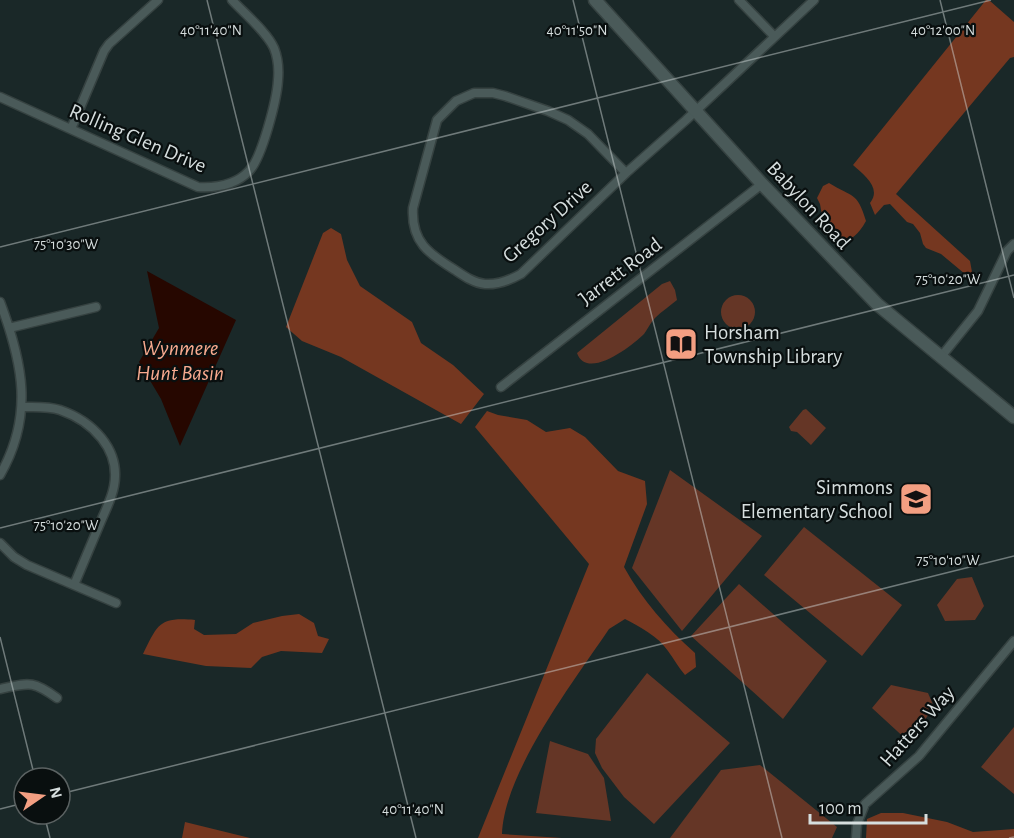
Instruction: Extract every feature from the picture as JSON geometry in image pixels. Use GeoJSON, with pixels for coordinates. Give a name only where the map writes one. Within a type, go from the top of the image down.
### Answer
{"type":"FeatureCollection","features":[{"type":"Feature","properties":{"kind":"street"},"geometry":{"type":"LineString","coordinates":[[70,129],[104,51],[158,0]]}},
{"type":"Feature","properties":{"kind":"street","name":"Rolling Glen Drive"},"geometry":{"type":"LineString","coordinates":[[0,97],[198,187],[215,187],[230,183],[243,176],[254,165],[260,151],[277,87],[278,64],[270,41],[232,0]]}},
{"type":"Feature","properties":{"kind":"street","name":"Babylon Road"},"geometry":{"type":"LineString","coordinates":[[595,0],[762,184],[877,304],[1014,417]]}},
{"type":"Feature","properties":{"kind":"street"},"geometry":{"type":"LineString","coordinates":[[739,0],[774,36]]}},
{"type":"Feature","properties":{"kind":"street","name":"Gregory Drive"},"geometry":{"type":"LineString","coordinates":[[626,173],[588,134],[568,120],[493,93],[468,94],[456,101],[437,120],[413,208],[412,217],[416,235],[434,258],[473,281],[492,284],[521,274],[626,173],[814,0]]}},
{"type":"Feature","properties":{"kind":"street","name":"Jarrett Road"},"geometry":{"type":"LineString","coordinates":[[501,387],[762,184]]}},
{"type":"Feature","properties":{"kind":"street"},"geometry":{"type":"LineString","coordinates":[[940,358],[978,311],[1007,250],[1014,244]]}},
{"type":"Feature","properties":{"kind":"street"},"geometry":{"type":"LineString","coordinates":[[0,302],[9,327],[19,371],[23,407],[13,448],[0,475]]}},
{"type":"Feature","properties":{"kind":"street"},"geometry":{"type":"LineString","coordinates":[[9,327],[96,307]]}},
{"type":"Feature","properties":{"kind":"street"},"geometry":{"type":"LineString","coordinates":[[23,407],[45,407],[58,410],[87,423],[103,439],[111,455],[116,477],[113,493],[74,585]]}},
{"type":"Feature","properties":{"kind":"street"},"geometry":{"type":"LineString","coordinates":[[0,543],[20,561],[116,603]]}},
{"type":"Feature","properties":{"kind":"street","name":"Hatters Way"},"geometry":{"type":"LineString","coordinates":[[856,838],[857,824],[865,804],[919,756],[1014,641]]}},
{"type":"Feature","properties":{"kind":"street"},"geometry":{"type":"LineString","coordinates":[[0,689],[31,684],[39,685],[57,698]]}},
{"type":"Feature","properties":{"kind":"shaded area"},"geometry":{"type":"Polygon","coordinates":[[[986,0],[1014,22],[1014,57],[1010,58],[896,194],[970,261],[972,272],[965,274],[941,254],[926,248],[920,233],[913,224],[907,222],[890,204],[884,205],[875,215],[870,203],[874,192],[873,187],[853,165],[986,0]]]}},
{"type":"Feature","properties":{"kind":"shaded area"},"geometry":{"type":"Polygon","coordinates":[[[829,183],[853,196],[863,211],[866,221],[857,234],[850,239],[835,242],[831,224],[822,215],[817,198],[823,186],[829,183]]]}},
{"type":"Feature","properties":{"kind":"shaded area"},"geometry":{"type":"Polygon","coordinates":[[[331,228],[341,234],[347,260],[360,286],[412,322],[421,343],[453,365],[484,394],[461,424],[341,357],[302,341],[286,327],[323,233],[331,228]]]}},
{"type":"Feature","properties":{"kind":"shaded area"},"geometry":{"type":"Polygon","coordinates":[[[670,281],[677,300],[655,318],[644,334],[610,358],[590,364],[582,361],[577,353],[662,284],[670,281]]]}},
{"type":"Feature","properties":{"kind":"shaded area"},"geometry":{"type":"Polygon","coordinates":[[[738,295],[750,300],[755,312],[750,324],[738,329],[726,324],[721,312],[726,300],[738,295]]]}},
{"type":"Feature","properties":{"kind":"shaded area"},"geometry":{"type":"Polygon","coordinates":[[[806,409],[826,428],[811,445],[797,432],[791,431],[789,427],[806,409]]]}},
{"type":"Feature","properties":{"kind":"shaded area"},"geometry":{"type":"Polygon","coordinates":[[[487,411],[527,420],[546,432],[570,428],[585,437],[618,471],[645,481],[647,504],[624,567],[656,613],[695,653],[696,667],[685,675],[664,646],[643,629],[625,619],[609,629],[543,728],[515,783],[506,810],[502,834],[562,838],[478,838],[589,564],[475,427],[487,411]]]}},
{"type":"Feature","properties":{"kind":"shaded area"},"geometry":{"type":"Polygon","coordinates":[[[670,470],[762,536],[682,631],[632,568],[670,470]]]}},
{"type":"Feature","properties":{"kind":"shaded area"},"geometry":{"type":"Polygon","coordinates":[[[804,527],[902,605],[862,656],[764,575],[804,527]]]}},
{"type":"Feature","properties":{"kind":"shaded area"},"geometry":{"type":"Polygon","coordinates":[[[972,577],[984,606],[975,620],[945,621],[937,605],[957,579],[972,577]]]}},
{"type":"Feature","properties":{"kind":"shaded area"},"geometry":{"type":"Polygon","coordinates":[[[739,584],[827,661],[783,719],[691,636],[739,584]]]}},
{"type":"Feature","properties":{"kind":"shaded area"},"geometry":{"type":"Polygon","coordinates":[[[299,614],[314,623],[318,636],[329,639],[322,653],[281,651],[262,657],[251,668],[206,666],[143,654],[157,629],[174,620],[195,620],[194,629],[204,635],[236,634],[253,623],[299,614]]]}},
{"type":"Feature","properties":{"kind":"shaded area"},"geometry":{"type":"Polygon","coordinates":[[[647,673],[730,743],[654,824],[624,797],[602,768],[595,753],[596,739],[647,673]]]}},
{"type":"Feature","properties":{"kind":"shaded area"},"geometry":{"type":"Polygon","coordinates":[[[891,685],[928,693],[934,707],[909,742],[872,708],[891,685]]]}},
{"type":"Feature","properties":{"kind":"shaded area"},"geometry":{"type":"Polygon","coordinates":[[[1014,727],[1014,794],[981,767],[1014,727]]]}},
{"type":"Feature","properties":{"kind":"shaded area"},"geometry":{"type":"Polygon","coordinates":[[[550,741],[588,754],[604,778],[611,821],[536,813],[550,741]]]}},
{"type":"Feature","properties":{"kind":"shaded area"},"geometry":{"type":"Polygon","coordinates":[[[760,765],[837,827],[832,838],[670,838],[721,770],[760,765]]]}},
{"type":"Feature","properties":{"kind":"shaded area"},"geometry":{"type":"Polygon","coordinates":[[[881,813],[903,813],[947,822],[973,832],[1014,829],[1014,838],[866,838],[867,819],[881,813]]]}},
{"type":"Feature","properties":{"kind":"shaded area"},"geometry":{"type":"Polygon","coordinates":[[[185,822],[250,838],[182,838],[185,822]]]}},
{"type":"Feature","properties":{"kind":"water","name":"Wynmere Hunt Basin"},"geometry":{"type":"Polygon","coordinates":[[[147,271],[236,320],[180,446],[161,399],[139,362],[159,328],[147,271]]]}},
{"type":"Feature","properties":{"kind":"place","name":"Horsham Township Library"},"geometry":{"type":"Point","coordinates":[681,344]}},
{"type":"Feature","properties":{"kind":"place","name":"Simmons Elementary School"},"geometry":{"type":"Point","coordinates":[916,499]}}]}
